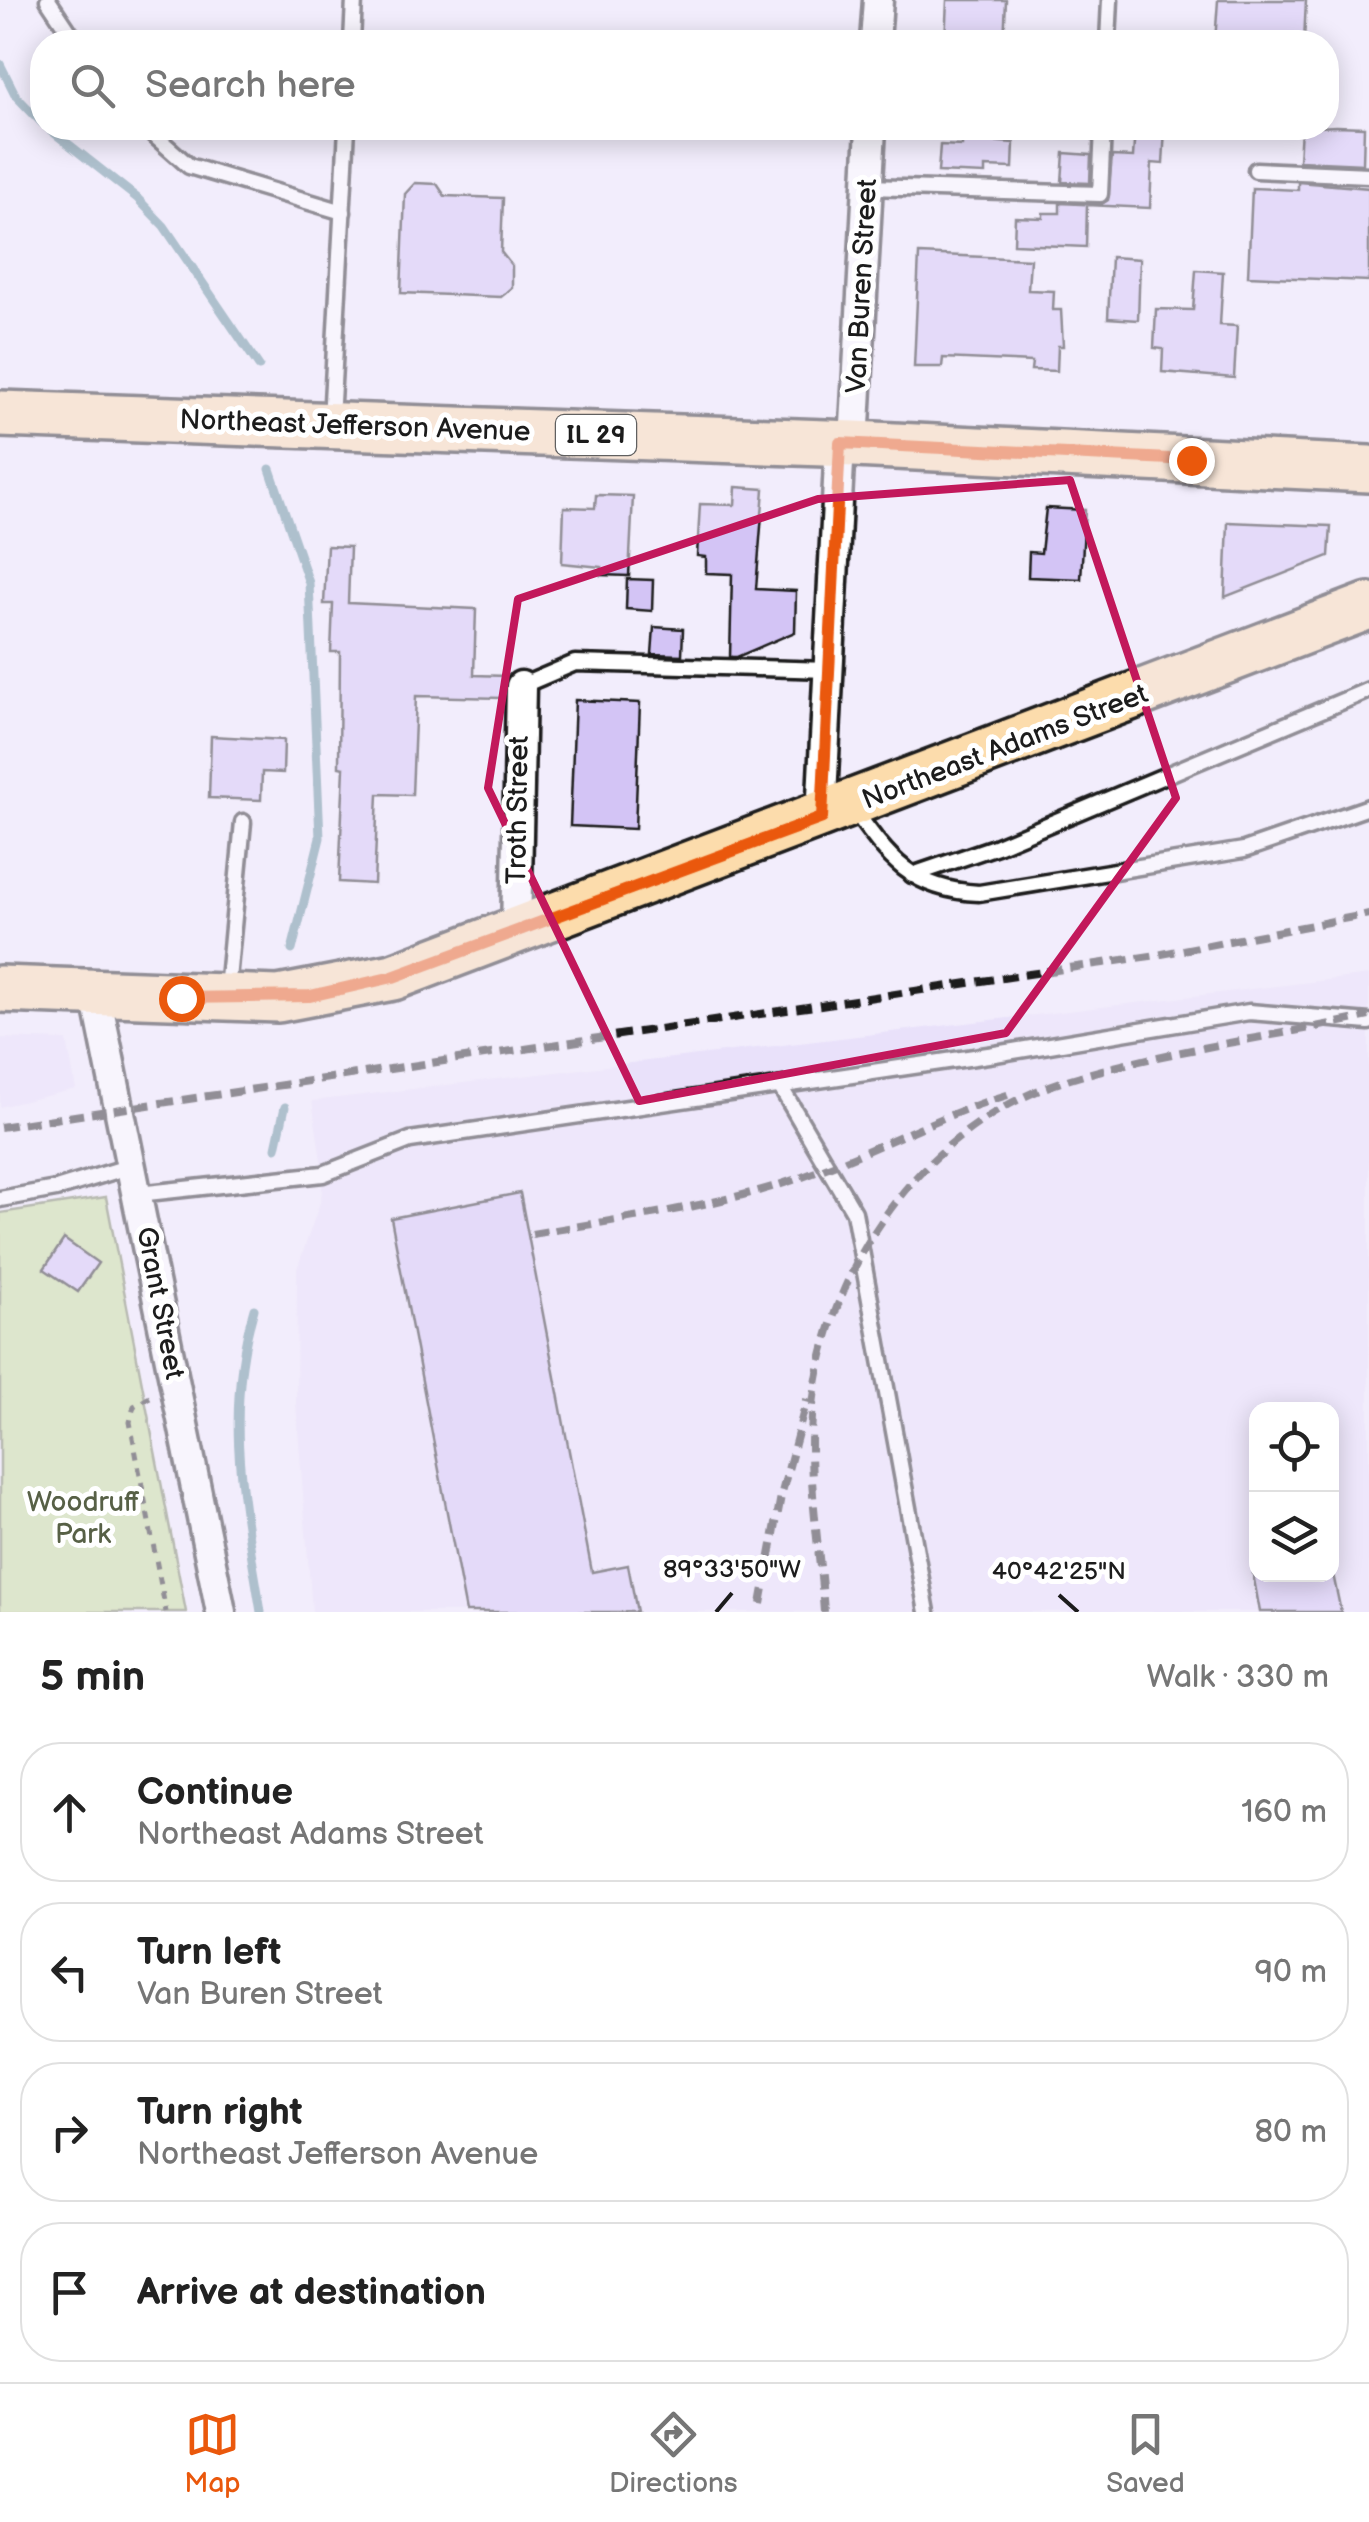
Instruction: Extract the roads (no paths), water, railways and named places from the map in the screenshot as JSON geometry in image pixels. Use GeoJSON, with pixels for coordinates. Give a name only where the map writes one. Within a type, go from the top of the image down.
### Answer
{"type":"FeatureCollection","features":[{"type":"Feature","properties":{"kind":"main road","name":"Northeast Jefferson Avenue"},"geometry":{"type":"LineString","coordinates":[[0,414],[847,444],[1369,469]]}},
{"type":"Feature","properties":{"kind":"main road"},"geometry":{"type":"LineString","coordinates":[[1191,460],[1369,479]]}},
{"type":"Feature","properties":{"kind":"main road"},"geometry":{"type":"LineString","coordinates":[[1162,687],[1369,585]]}},
{"type":"Feature","properties":{"kind":"main road","name":"Northeast Adams Street"},"geometry":{"type":"LineString","coordinates":[[0,989],[226,999],[330,992],[418,969],[1369,606]]}},
{"type":"Feature","properties":{"kind":"street"},"geometry":{"type":"LineString","coordinates":[[876,30],[878,0]]}},
{"type":"Feature","properties":{"kind":"street","name":"Van Buren Street"},"geometry":{"type":"LineString","coordinates":[[837,812],[828,670],[870,140]]}},
{"type":"Feature","properties":{"kind":"street","name":"Troth Street"},"geometry":{"type":"LineString","coordinates":[[516,934],[521,686]]}},
{"type":"Feature","properties":{"kind":"street","name":"Grant Street"},"geometry":{"type":"LineString","coordinates":[[96,994],[221,1612]]}},
{"type":"Feature","properties":{"kind":"lane"},"geometry":{"type":"LineString","coordinates":[[48,0],[68,30]]}},
{"type":"Feature","properties":{"kind":"lane"},"geometry":{"type":"LineString","coordinates":[[353,30],[354,0]]}},
{"type":"Feature","properties":{"kind":"lane"},"geometry":{"type":"LineString","coordinates":[[1109,30],[1110,0]]}},
{"type":"Feature","properties":{"kind":"lane"},"geometry":{"type":"LineString","coordinates":[[160,140],[189,166],[343,212]]}},
{"type":"Feature","properties":{"kind":"lane"},"geometry":{"type":"LineString","coordinates":[[331,426],[346,140]]}},
{"type":"Feature","properties":{"kind":"lane"},"geometry":{"type":"LineString","coordinates":[[868,187],[1100,194],[1102,140]]}},
{"type":"Feature","properties":{"kind":"lane"},"geometry":{"type":"LineString","coordinates":[[1256,170],[1369,175]]}},
{"type":"Feature","properties":{"kind":"lane"},"geometry":{"type":"LineString","coordinates":[[521,686],[574,663],[828,670]]}},
{"type":"Feature","properties":{"kind":"lane"},"geometry":{"type":"LineString","coordinates":[[912,875],[997,846],[1369,690]]}},
{"type":"Feature","properties":{"kind":"lane"},"geometry":{"type":"LineString","coordinates":[[837,812],[912,875],[942,891],[979,893],[1244,850],[1369,806]]}},
{"type":"Feature","properties":{"kind":"lane"},"geometry":{"type":"LineString","coordinates":[[226,999],[243,822]]}},
{"type":"Feature","properties":{"kind":"lane"},"geometry":{"type":"LineString","coordinates":[[138,1194],[323,1174],[410,1140],[1250,1012],[1369,1022]]}},
{"type":"Feature","properties":{"kind":"lane"},"geometry":{"type":"LineString","coordinates":[[780,1086],[854,1212],[928,1612]]}},
{"type":"Feature","properties":{"kind":"lane"},"geometry":{"type":"LineString","coordinates":[[0,1200],[56,1190],[132,1166]]}},
{"type":"Feature","properties":{"kind":"waterway"},"geometry":{"type":"LineString","coordinates":[[0,64],[16,96],[30,111]]}},
{"type":"Feature","properties":{"kind":"waterway"},"geometry":{"type":"LineString","coordinates":[[63,140],[137,198],[164,226],[259,366]]}},
{"type":"Feature","properties":{"kind":"waterway"},"geometry":{"type":"LineString","coordinates":[[270,469],[309,583],[320,838],[292,950]]}},
{"type":"Feature","properties":{"kind":"waterway"},"geometry":{"type":"LineString","coordinates":[[276,1148],[285,1107]]}},
{"type":"Feature","properties":{"kind":"waterway"},"geometry":{"type":"LineString","coordinates":[[254,1309],[245,1348],[238,1423],[243,1498],[261,1612]]}},
{"type":"Feature","properties":{"kind":"railway"},"geometry":{"type":"LineString","coordinates":[[0,1127],[1157,955],[1369,914]]}},
{"type":"Feature","properties":{"kind":"railway"},"geometry":{"type":"LineString","coordinates":[[824,1612],[813,1498],[811,1440],[816,1384],[828,1334],[846,1286],[869,1241],[898,1198],[933,1160],[972,1128],[1016,1101],[1064,1081],[1176,1053],[1369,1016]]}},
{"type":"Feature","properties":{"kind":"railway"},"geometry":{"type":"LineString","coordinates":[[532,1234],[683,1208],[772,1187],[1014,1093]]}},
{"type":"Feature","properties":{"kind":"railway"},"geometry":{"type":"LineString","coordinates":[[761,1604],[781,1496],[807,1399]]}},
{"type":"Feature","properties":{"kind":"park label","name":"Woodruff Park"},"geometry":{"type":"Point","coordinates":[83,1518]}}]}
